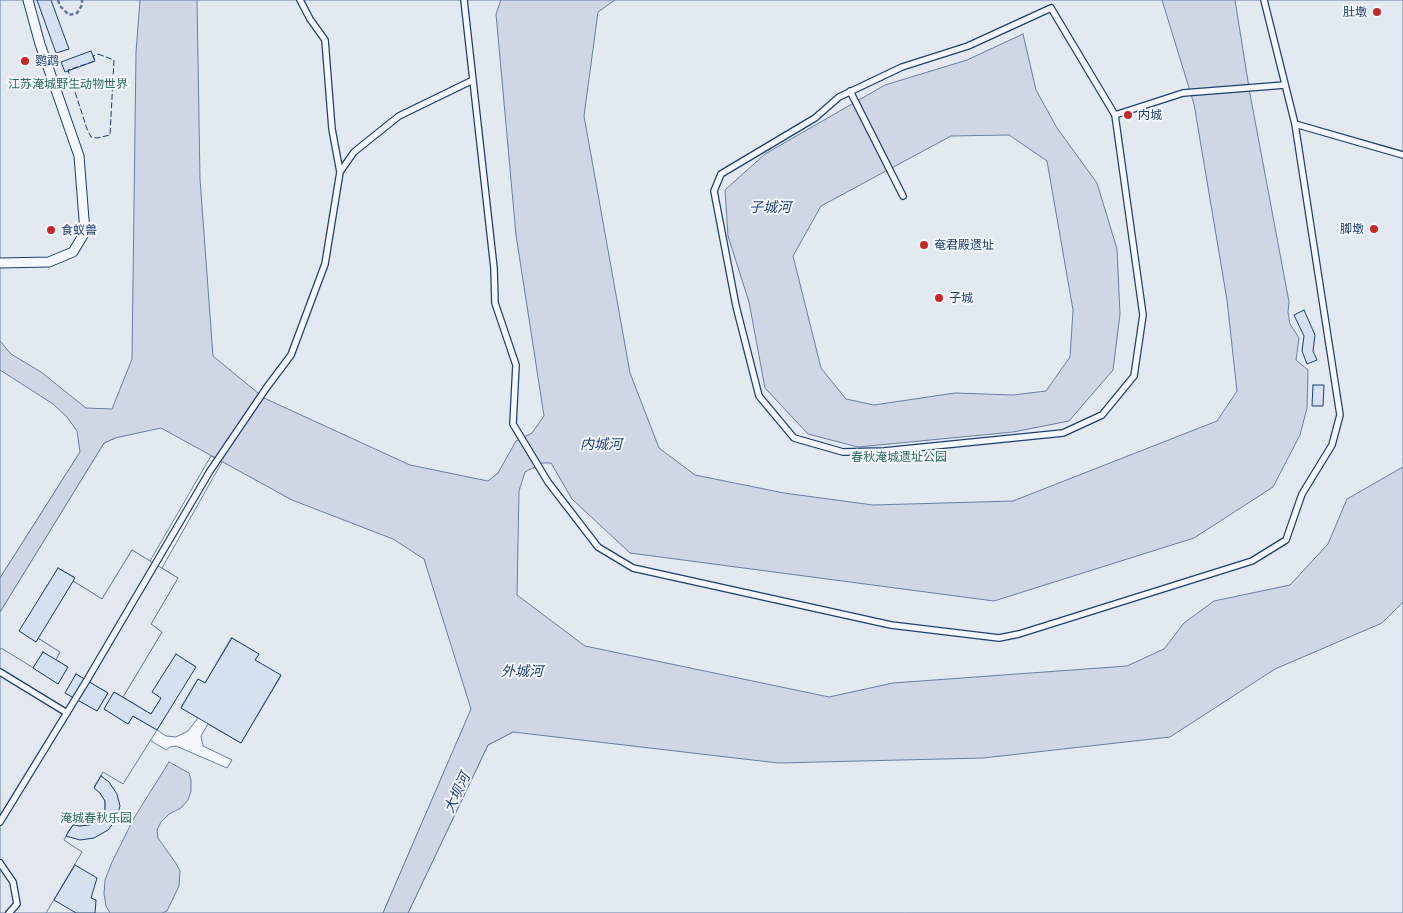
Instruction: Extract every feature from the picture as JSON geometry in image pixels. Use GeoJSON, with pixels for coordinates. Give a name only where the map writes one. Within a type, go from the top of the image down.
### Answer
{"type":"FeatureCollection","features":[{"type":"Feature","properties":{"kind":"street"},"geometry":{"type":"LineString","coordinates":[[0,263],[49,262],[73,252],[85,232],[79,156],[40,44],[28,0]]}},
{"type":"Feature","properties":{"kind":"lane"},"geometry":{"type":"LineString","coordinates":[[0,822],[67,713],[210,471],[291,355],[325,264],[340,172],[332,129],[325,40],[310,19],[300,0]]}},
{"type":"Feature","properties":{"kind":"lane"},"geometry":{"type":"LineString","coordinates":[[464,0],[494,268],[495,304],[516,365],[513,424],[548,482],[598,547],[633,568],[891,625],[999,638],[1019,634],[1252,561],[1286,540],[1302,494],[1332,445],[1340,415],[1295,124],[1264,0]]}},
{"type":"Feature","properties":{"kind":"lane"},"geometry":{"type":"LineString","coordinates":[[1051,8],[1115,115],[1143,315],[1134,376],[1102,415],[1063,433],[884,451],[843,452],[794,438],[759,396],[736,306],[714,191],[721,174],[815,118],[839,97],[852,94],[902,67],[968,46],[1051,8]]}},
{"type":"Feature","properties":{"kind":"lane"},"geometry":{"type":"LineString","coordinates":[[340,172],[354,152],[398,116],[473,80]]}},
{"type":"Feature","properties":{"kind":"lane"},"geometry":{"type":"LineString","coordinates":[[1115,115],[1183,93],[1285,86]]}},
{"type":"Feature","properties":{"kind":"lane"},"geometry":{"type":"LineString","coordinates":[[852,94],[903,196]]}},
{"type":"Feature","properties":{"kind":"lane"},"geometry":{"type":"LineString","coordinates":[[1295,124],[1403,155]]}},
{"type":"Feature","properties":{"kind":"lane"},"geometry":{"type":"LineString","coordinates":[[0,672],[67,713]]}},
{"type":"Feature","properties":{"kind":"lane"},"geometry":{"type":"LineString","coordinates":[[0,863],[13,882],[17,904],[10,913]]}},
{"type":"Feature","properties":{"kind":"path"},"geometry":{"type":"LineString","coordinates":[[58,0],[60,6],[69,15],[77,13],[82,5],[82,0]]}},
{"type":"Feature","properties":{"kind":"green space","name":"春秋淹城遗址公园"},"geometry":{"type":"Polygon","coordinates":[[[0,0],[1403,0],[1403,913],[408,913],[488,745],[513,732],[471,710],[383,913],[0,913],[0,612],[104,443],[115,438],[80,452],[0,578],[0,0]],[[211,456],[150,561],[132,550],[102,599],[73,581],[74,577],[58,568],[20,631],[36,641],[38,638],[60,652],[56,660],[43,652],[33,668],[166,750],[176,746],[227,768],[232,760],[203,746],[201,736],[208,724],[241,743],[281,676],[255,660],[259,654],[231,638],[205,683],[198,679],[181,707],[198,718],[188,731],[176,737],[166,736],[157,730],[195,666],[176,655],[153,692],[161,698],[151,714],[123,697],[162,632],[151,624],[178,578],[162,568],[222,462],[211,456]]]}},
{"type":"Feature","properties":{"kind":"shaded area"},"geometry":{"type":"Polygon","coordinates":[[[132,550],[178,578],[151,624],[162,632],[123,697],[114,692],[104,709],[128,724],[133,716],[157,730],[123,784],[103,772],[94,787],[105,801],[105,812],[99,820],[88,825],[73,825],[69,830],[64,840],[82,852],[46,913],[0,913],[0,650],[1,648],[58,683],[68,667],[56,660],[60,652],[38,638],[73,581],[102,599],[132,550]],[[76,674],[66,693],[97,711],[108,693],[76,674]]]}},
{"type":"Feature","properties":{"kind":"water"},"geometry":{"type":"Polygon","coordinates":[[[140,0],[197,0],[200,179],[213,356],[264,398],[410,465],[488,481],[498,473],[516,441],[532,433],[544,416],[516,235],[496,14],[501,0],[615,0],[598,12],[584,116],[630,373],[659,448],[695,475],[784,493],[873,505],[1013,501],[1217,421],[1237,391],[1227,300],[1194,104],[1162,0],[1235,0],[1250,94],[1289,302],[1290,324],[1299,338],[1296,360],[1308,370],[1307,408],[1300,435],[1273,487],[1194,538],[994,601],[630,553],[572,499],[551,463],[542,463],[525,472],[519,491],[517,595],[585,646],[829,697],[893,683],[1127,666],[1164,649],[1184,623],[1214,601],[1290,585],[1328,544],[1347,499],[1403,467],[1403,602],[1382,623],[1275,669],[1170,737],[983,758],[778,763],[513,732],[488,745],[408,913],[383,913],[471,709],[424,559],[393,539],[292,500],[161,428],[115,438],[104,443],[0,612],[0,578],[80,452],[77,431],[67,417],[53,404],[0,370],[0,341],[11,354],[41,372],[86,408],[112,409],[132,359],[136,52],[140,0]]]}},
{"type":"Feature","properties":{"kind":"water","name":"子城河"},"geometry":{"type":"Polygon","coordinates":[[[1023,34],[1036,90],[1057,128],[1097,183],[1117,249],[1120,314],[1113,370],[1069,421],[1013,432],[858,447],[808,434],[765,388],[749,302],[728,236],[725,190],[765,154],[885,85],[967,60],[1023,34]],[[1009,135],[951,136],[821,206],[793,256],[821,368],[846,399],[874,405],[955,393],[1013,395],[1046,391],[1070,357],[1073,310],[1047,161],[1009,135]]]}},
{"type":"Feature","properties":{"kind":"water"},"geometry":{"type":"Polygon","coordinates":[[[169,762],[189,773],[191,780],[191,791],[188,800],[181,808],[169,814],[161,822],[157,830],[158,838],[180,871],[179,886],[167,911],[162,913],[110,913],[106,906],[104,894],[105,880],[112,862],[134,818],[169,762]]]}},
{"type":"Feature","properties":{"kind":"building"},"geometry":{"type":"Polygon","coordinates":[[[37,0],[51,0],[69,49],[56,53],[37,0]]]}},
{"type":"Feature","properties":{"kind":"building"},"geometry":{"type":"Polygon","coordinates":[[[91,51],[95,61],[65,72],[61,62],[91,51]]]}},
{"type":"Feature","properties":{"kind":"building"},"geometry":{"type":"Polygon","coordinates":[[[1304,310],[1315,335],[1313,351],[1317,360],[1307,364],[1302,351],[1304,336],[1294,315],[1304,310]]]}},
{"type":"Feature","properties":{"kind":"building"},"geometry":{"type":"Polygon","coordinates":[[[1313,385],[1324,385],[1323,406],[1312,406],[1313,385]]]}},
{"type":"Feature","properties":{"kind":"building"},"geometry":{"type":"Polygon","coordinates":[[[58,568],[75,578],[36,642],[19,631],[58,568]]]}},
{"type":"Feature","properties":{"kind":"building"},"geometry":{"type":"Polygon","coordinates":[[[232,638],[259,654],[255,660],[281,675],[241,743],[181,708],[198,679],[205,683],[232,638]]]}},
{"type":"Feature","properties":{"kind":"building"},"geometry":{"type":"Polygon","coordinates":[[[43,652],[68,667],[58,684],[33,668],[43,652]]]}},
{"type":"Feature","properties":{"kind":"building"},"geometry":{"type":"Polygon","coordinates":[[[176,654],[196,667],[157,730],[133,716],[128,724],[104,709],[114,692],[151,714],[161,698],[152,692],[176,654]]]}},
{"type":"Feature","properties":{"kind":"building"},"geometry":{"type":"Polygon","coordinates":[[[76,674],[108,693],[97,711],[65,693],[76,674]]]}},
{"type":"Feature","properties":{"kind":"building"},"geometry":{"type":"Polygon","coordinates":[[[101,776],[109,782],[117,794],[120,806],[116,820],[108,830],[94,838],[80,840],[66,836],[73,825],[89,825],[99,820],[105,812],[105,801],[94,788],[101,776]]]}},
{"type":"Feature","properties":{"kind":"building"},"geometry":{"type":"Polygon","coordinates":[[[75,865],[97,878],[91,898],[96,900],[95,913],[76,913],[54,900],[75,865]]]}},
{"type":"Feature","properties":{"kind":"fence"},"geometry":{"type":"LineString","coordinates":[[98,54],[114,60],[110,135],[97,138],[91,137],[87,129],[68,70],[95,61],[93,56],[98,54]]}},
{"type":"Feature","properties":{"kind":"place","name":"肚墩"},"geometry":{"type":"Point","coordinates":[1377,12]}},
{"type":"Feature","properties":{"kind":"place","name":"鹦鹉"},"geometry":{"type":"Point","coordinates":[25,61]}},
{"type":"Feature","properties":{"kind":"place","name":"内城"},"geometry":{"type":"Point","coordinates":[1128,115]}},
{"type":"Feature","properties":{"kind":"place","name":"脚墩"},"geometry":{"type":"Point","coordinates":[1374,229]}},
{"type":"Feature","properties":{"kind":"place","name":"食蚁兽"},"geometry":{"type":"Point","coordinates":[51,230]}},
{"type":"Feature","properties":{"kind":"place","name":"奄君殿遗址"},"geometry":{"type":"Point","coordinates":[924,245]}},
{"type":"Feature","properties":{"kind":"place","name":"子城"},"geometry":{"type":"Point","coordinates":[939,298]}},
{"type":"Feature","properties":{"kind":"park label","name":"江苏淹城野生动物世界"},"geometry":{"type":"Point","coordinates":[68,84]}},
{"type":"Feature","properties":{"kind":"park label","name":"淹城春秋乐园"},"geometry":{"type":"Point","coordinates":[96,818]}},
{"type":"Feature","properties":{"kind":"water label","name":"内城河"},"geometry":{"type":"Point","coordinates":[601,444]}},
{"type":"Feature","properties":{"kind":"water label","name":"外城河"},"geometry":{"type":"Point","coordinates":[522,671]}},
{"type":"Feature","properties":{"kind":"water label","name":"大坝河"},"geometry":{"type":"Point","coordinates":[457,793]}}]}
